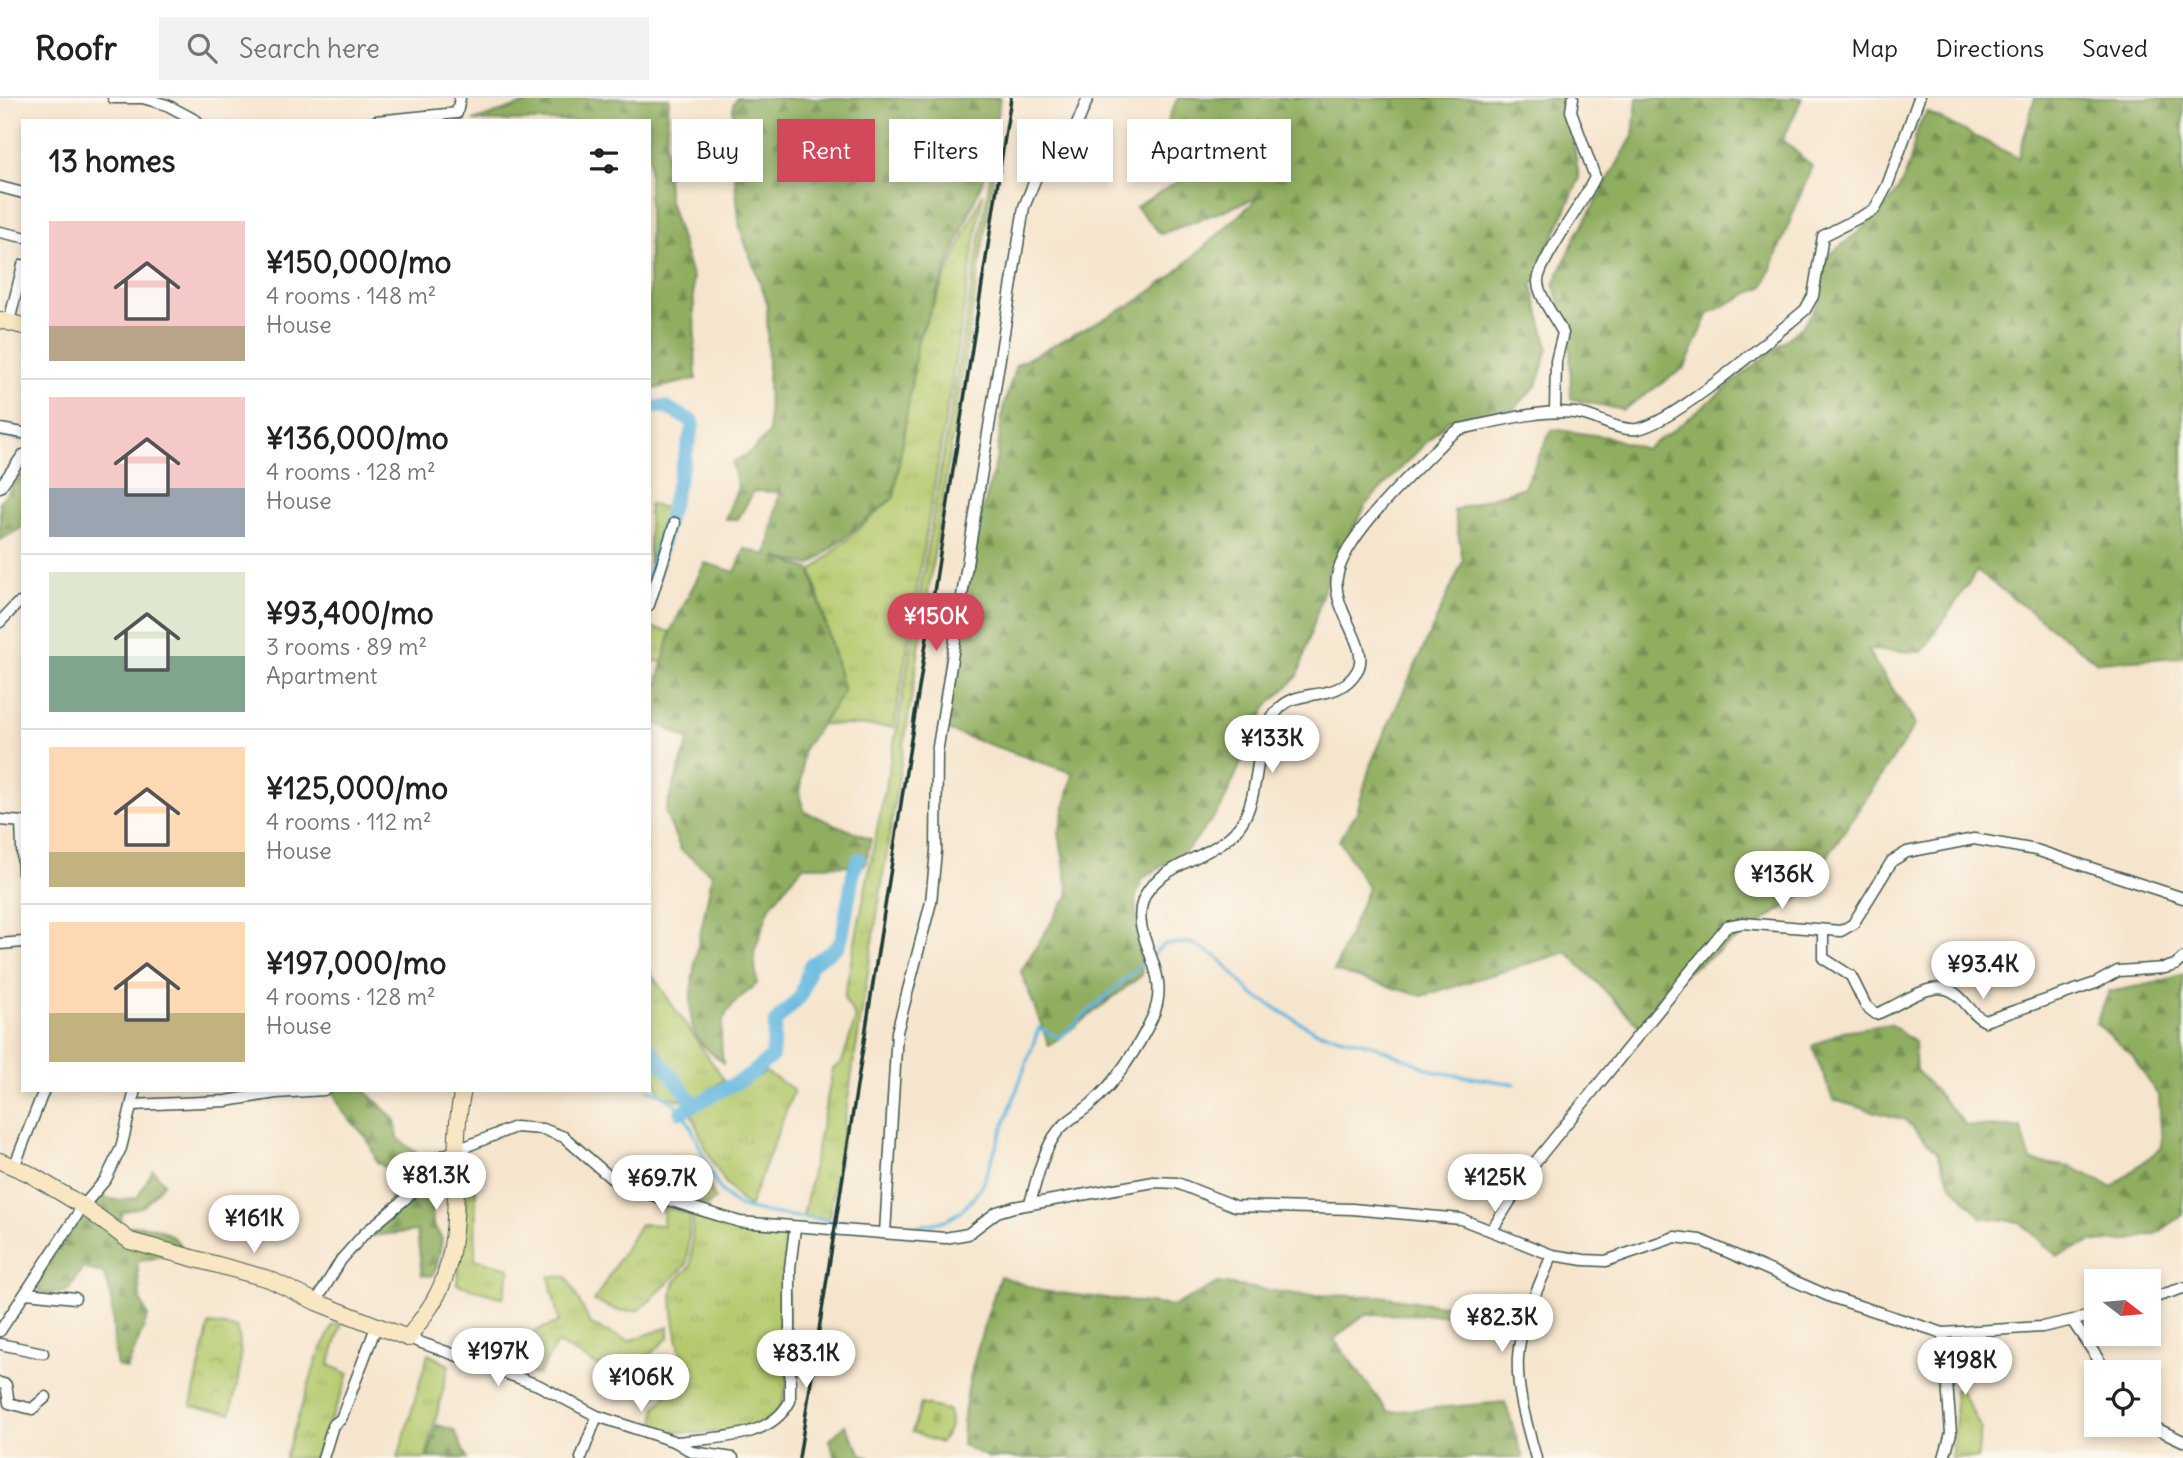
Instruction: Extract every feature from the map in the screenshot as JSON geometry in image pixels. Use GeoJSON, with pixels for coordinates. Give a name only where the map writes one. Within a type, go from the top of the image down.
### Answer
{"type":"FeatureCollection","features":[{"type":"Feature","properties":{"kind":"street"},"geometry":{"type":"LineString","coordinates":[[113,98],[143,98],[167,105],[193,119]]}},
{"type":"Feature","properties":{"kind":"street"},"geometry":{"type":"LineString","coordinates":[[396,119],[457,113],[460,98]]}},
{"type":"Feature","properties":{"kind":"street"},"geometry":{"type":"LineString","coordinates":[[885,1233],[897,1032],[931,902],[936,851],[937,753],[1024,207],[1039,170],[1073,134],[1088,98]]}},
{"type":"Feature","properties":{"kind":"street"},"geometry":{"type":"LineString","coordinates":[[1555,412],[1556,361],[1563,333],[1538,286],[1539,271],[1586,199],[1595,177],[1571,111],[1573,98]]}},
{"type":"Feature","properties":{"kind":"street"},"geometry":{"type":"LineString","coordinates":[[1030,1205],[1058,1131],[1111,1085],[1153,1017],[1160,980],[1140,917],[1143,900],[1153,882],[1221,843],[1238,828],[1248,810],[1267,729],[1279,708],[1296,698],[1331,693],[1352,678],[1360,667],[1360,648],[1339,607],[1335,591],[1341,566],[1371,516],[1448,437],[1460,429],[1555,412],[1578,413],[1623,428],[1651,425],[1724,376],[1805,310],[1813,296],[1823,236],[1874,209],[1887,186],[1919,98]]}},
{"type":"Feature","properties":{"kind":"street"},"geometry":{"type":"LineString","coordinates":[[0,187],[21,192]]}},
{"type":"Feature","properties":{"kind":"street"},"geometry":{"type":"LineString","coordinates":[[0,232],[21,237]]}},
{"type":"Feature","properties":{"kind":"street"},"geometry":{"type":"LineString","coordinates":[[10,322],[21,274]]}},
{"type":"Feature","properties":{"kind":"street"},"geometry":{"type":"LineString","coordinates":[[0,429],[21,433]]}},
{"type":"Feature","properties":{"kind":"street"},"geometry":{"type":"LineString","coordinates":[[0,487],[21,458]]}},
{"type":"Feature","properties":{"kind":"street"},"geometry":{"type":"LineString","coordinates":[[651,591],[654,571],[675,523]]}},
{"type":"Feature","properties":{"kind":"street"},"geometry":{"type":"LineString","coordinates":[[0,622],[21,604]]}},
{"type":"Feature","properties":{"kind":"street"},"geometry":{"type":"LineString","coordinates":[[0,820],[21,822]]}},
{"type":"Feature","properties":{"kind":"street"},"geometry":{"type":"LineString","coordinates":[[1492,1230],[1532,1166],[1727,926],[1756,924],[1823,932],[1841,931],[1853,924],[1892,861],[1907,852],[1974,839],[2036,850],[2183,898]]}},
{"type":"Feature","properties":{"kind":"street"},"geometry":{"type":"LineString","coordinates":[[1823,932],[1823,958],[1851,976],[1866,1006],[1876,1014],[1929,989],[1944,989],[1954,992],[1978,1018],[1985,1021],[2096,983],[2118,971],[2165,968],[2175,965],[2183,958]]}},
{"type":"Feature","properties":{"kind":"street"},"geometry":{"type":"LineString","coordinates":[[0,944],[21,942]]}},
{"type":"Feature","properties":{"kind":"street"},"geometry":{"type":"LineString","coordinates":[[43,1092],[7,1164],[83,1206],[130,1241],[241,1270],[376,1327],[538,1385],[597,1416],[677,1442],[692,1452],[733,1458]]}},
{"type":"Feature","properties":{"kind":"street"},"geometry":{"type":"LineString","coordinates":[[0,1331],[83,1206],[106,1179],[121,1148],[135,1092]]}},
{"type":"Feature","properties":{"kind":"street"},"geometry":{"type":"LineString","coordinates":[[132,1105],[226,1101],[292,1092]]}},
{"type":"Feature","properties":{"kind":"street"},"geometry":{"type":"LineString","coordinates":[[408,1338],[437,1297],[454,1238],[455,1150],[463,1092]]}},
{"type":"Feature","properties":{"kind":"street"},"geometry":{"type":"LineString","coordinates":[[316,1302],[341,1260],[364,1234],[418,1188],[432,1160],[515,1127],[543,1129],[564,1137],[611,1178],[629,1188],[740,1222],[945,1238],[968,1234],[997,1212],[1154,1182],[1177,1183],[1236,1206],[1352,1209],[1447,1217],[1492,1230],[1552,1255],[1606,1261],[1675,1237],[1700,1241],[1831,1297],[1943,1333],[2073,1322],[2084,1319]]}},
{"type":"Feature","properties":{"kind":"street"},"geometry":{"type":"LineString","coordinates":[[677,1442],[758,1430],[782,1415],[790,1401],[790,1268],[795,1228]]}},
{"type":"Feature","properties":{"kind":"street"},"geometry":{"type":"LineString","coordinates":[[1535,1458],[1520,1396],[1517,1357],[1525,1322],[1552,1255]]}},
{"type":"Feature","properties":{"kind":"street"},"geometry":{"type":"LineString","coordinates":[[2161,1295],[2183,1289]]}},
{"type":"Feature","properties":{"kind":"street"},"geometry":{"type":"LineString","coordinates":[[26,1293],[75,1298]]}},
{"type":"Feature","properties":{"kind":"street"},"geometry":{"type":"LineString","coordinates":[[2073,1322],[2099,1360]]}},
{"type":"Feature","properties":{"kind":"street"},"geometry":{"type":"LineString","coordinates":[[323,1458],[333,1425],[341,1419],[376,1327]]}},
{"type":"Feature","properties":{"kind":"street"},"geometry":{"type":"LineString","coordinates":[[1943,1333],[1951,1433],[1944,1458]]}},
{"type":"Feature","properties":{"kind":"street"},"geometry":{"type":"LineString","coordinates":[[0,1344],[43,1353]]}},
{"type":"Feature","properties":{"kind":"street"},"geometry":{"type":"LineString","coordinates":[[0,1383],[6,1385],[9,1403],[33,1409],[46,1397]]}},
{"type":"Feature","properties":{"kind":"street"},"geometry":{"type":"LineString","coordinates":[[581,1458],[597,1416]]}},
{"type":"Feature","properties":{"kind":"street"},"geometry":{"type":"LineString","coordinates":[[2161,1431],[2183,1441]]}},
{"type":"Feature","properties":{"kind":"green space"},"geometry":{"type":"Polygon","coordinates":[[[530,98],[669,98],[666,144],[668,197],[693,279],[696,379],[651,390],[651,119],[479,119],[527,103],[530,98]]]}},
{"type":"Feature","properties":{"kind":"green space"},"geometry":{"type":"Polygon","coordinates":[[[737,98],[1000,98],[997,119],[889,119],[889,182],[982,182],[918,339],[894,497],[811,565],[774,557],[810,569],[844,692],[803,750],[800,798],[805,812],[871,839],[865,865],[803,866],[770,906],[754,953],[757,984],[729,1009],[722,1026],[723,1063],[698,1040],[692,1022],[692,981],[712,874],[681,850],[665,812],[689,740],[651,720],[651,708],[672,628],[705,563],[735,572],[745,549],[767,555],[779,492],[754,491],[738,519],[725,519],[738,487],[732,463],[752,451],[769,433],[767,302],[740,229],[735,182],[763,182],[763,119],[733,119],[733,104],[737,98]]]}},
{"type":"Feature","properties":{"kind":"green space"},"geometry":{"type":"Polygon","coordinates":[[[1178,98],[1567,98],[1579,179],[1532,286],[1548,348],[1537,385],[1514,409],[1448,420],[1368,502],[1329,572],[1298,676],[1266,707],[1221,808],[1189,848],[1142,879],[1135,900],[1142,975],[1049,1046],[1021,971],[1069,894],[1059,833],[1073,773],[941,728],[965,578],[997,457],[1003,409],[1016,365],[1136,302],[1173,275],[1259,197],[1161,234],[1136,207],[1177,182],[1291,182],[1291,119],[1168,119],[1178,98]]]}},
{"type":"Feature","properties":{"kind":"green space"},"geometry":{"type":"Polygon","coordinates":[[[1637,98],[1802,98],[1783,140],[1812,166],[1764,286],[1709,313],[1685,367],[1623,410],[1571,399],[1570,332],[1554,285],[1574,240],[1633,136],[1637,98]]]}},
{"type":"Feature","properties":{"kind":"green space"},"geometry":{"type":"Polygon","coordinates":[[[2035,98],[2183,98],[2183,657],[2097,662],[1977,571],[1922,652],[1867,650],[1916,724],[1800,897],[1666,986],[1642,1029],[1567,952],[1422,996],[1334,971],[1368,888],[1339,840],[1357,812],[1371,763],[1463,561],[1454,510],[1524,487],[1552,429],[1608,437],[1645,449],[1674,430],[1802,327],[1819,303],[1825,258],[1862,230],[1894,196],[1908,168],[1917,132],[1927,112],[2018,158],[2035,98]]]}},
{"type":"Feature","properties":{"kind":"green space"},"geometry":{"type":"Polygon","coordinates":[[[989,182],[993,182],[829,1219],[803,1217],[833,1069],[842,1062],[856,1018],[844,998],[898,723],[989,182]]]}},
{"type":"Feature","properties":{"kind":"green space"},"geometry":{"type":"Polygon","coordinates":[[[983,193],[894,727],[821,724],[844,692],[812,571],[894,497],[918,339],[983,193]]]}},
{"type":"Feature","properties":{"kind":"green space"},"geometry":{"type":"Polygon","coordinates":[[[21,476],[21,528],[0,540],[0,502],[21,476]]]}},
{"type":"Feature","properties":{"kind":"green space"},"geometry":{"type":"Polygon","coordinates":[[[651,505],[668,509],[651,567],[651,505]]]}},
{"type":"Feature","properties":{"kind":"green space"},"geometry":{"type":"Polygon","coordinates":[[[651,627],[671,632],[663,662],[651,660],[651,627]]]}},
{"type":"Feature","properties":{"kind":"green space"},"geometry":{"type":"Polygon","coordinates":[[[651,974],[724,1080],[690,1103],[661,1095],[651,1072],[651,974]]]}},
{"type":"Feature","properties":{"kind":"green space"},"geometry":{"type":"Polygon","coordinates":[[[2183,974],[2183,1215],[2156,1234],[2126,1241],[2091,1242],[2057,1256],[2020,1222],[1981,1217],[1950,1183],[1937,1152],[1905,1120],[1833,1100],[1812,1046],[1843,1031],[1890,1024],[1914,1041],[1916,1070],[1966,1125],[2021,1128],[2031,1161],[2071,1167],[2112,1187],[2162,1147],[2159,1097],[2132,1055],[2096,1023],[2109,992],[2155,983],[2183,974]]]}},
{"type":"Feature","properties":{"kind":"green space"},"geometry":{"type":"Polygon","coordinates":[[[766,1072],[794,1090],[749,1208],[721,1176],[690,1111],[766,1072]]]}},
{"type":"Feature","properties":{"kind":"green space"},"geometry":{"type":"Polygon","coordinates":[[[334,1092],[367,1092],[395,1120],[398,1138],[428,1163],[433,1224],[442,1239],[437,1267],[432,1276],[422,1275],[417,1231],[371,1236],[386,1216],[396,1175],[377,1162],[367,1138],[341,1110],[334,1092]]]}},
{"type":"Feature","properties":{"kind":"green space"},"geometry":{"type":"Polygon","coordinates":[[[469,1162],[476,1188],[475,1259],[510,1268],[503,1298],[457,1284],[469,1162]]]}},
{"type":"Feature","properties":{"kind":"green space"},"geometry":{"type":"Polygon","coordinates":[[[700,1163],[715,1199],[707,1206],[669,1192],[700,1163]]]}},
{"type":"Feature","properties":{"kind":"green space"},"geometry":{"type":"Polygon","coordinates":[[[153,1170],[164,1183],[144,1206],[122,1212],[120,1220],[126,1227],[145,1226],[162,1230],[176,1240],[187,1256],[166,1255],[137,1262],[140,1298],[148,1316],[127,1369],[117,1366],[112,1305],[103,1273],[83,1268],[66,1292],[42,1293],[38,1287],[45,1269],[96,1196],[116,1200],[137,1198],[153,1170]]]}},
{"type":"Feature","properties":{"kind":"green space"},"geometry":{"type":"Polygon","coordinates":[[[664,1206],[690,1215],[687,1264],[640,1310],[619,1311],[594,1301],[640,1224],[663,1225],[664,1206]]]}},
{"type":"Feature","properties":{"kind":"green space"},"geometry":{"type":"Polygon","coordinates":[[[693,1217],[784,1232],[788,1351],[785,1395],[780,1407],[769,1418],[739,1430],[703,1433],[654,1429],[656,1408],[684,1372],[672,1300],[675,1282],[691,1266],[693,1217]]]}},
{"type":"Feature","properties":{"kind":"green space"},"geometry":{"type":"Polygon","coordinates":[[[549,1276],[567,1277],[591,1325],[629,1341],[669,1327],[669,1337],[638,1366],[640,1382],[613,1374],[557,1343],[538,1375],[531,1373],[533,1332],[559,1322],[549,1276]]]}},
{"type":"Feature","properties":{"kind":"green space"},"geometry":{"type":"Polygon","coordinates":[[[1000,1276],[1041,1291],[1174,1306],[1218,1283],[1302,1295],[1380,1296],[1449,1306],[1466,1315],[1365,1314],[1334,1339],[1388,1412],[1505,1402],[1523,1458],[989,1458],[962,1445],[963,1423],[975,1359],[1000,1276]]]}},
{"type":"Feature","properties":{"kind":"green space"},"geometry":{"type":"Polygon","coordinates":[[[342,1323],[329,1365],[349,1374],[315,1458],[285,1458],[317,1359],[333,1325],[342,1323]]]}},
{"type":"Feature","properties":{"kind":"green space"},"geometry":{"type":"Polygon","coordinates":[[[209,1324],[237,1328],[240,1360],[230,1413],[191,1406],[209,1324]]]}},
{"type":"Feature","properties":{"kind":"green space"},"geometry":{"type":"Polygon","coordinates":[[[428,1354],[449,1365],[426,1458],[398,1458],[428,1354]]]}},
{"type":"Feature","properties":{"kind":"green space"},"geometry":{"type":"Polygon","coordinates":[[[1959,1388],[1981,1428],[1977,1458],[1951,1458],[1956,1418],[1954,1390],[1959,1388]]]}},
{"type":"Feature","properties":{"kind":"green space"},"geometry":{"type":"Polygon","coordinates":[[[921,1404],[948,1410],[949,1428],[940,1443],[912,1432],[921,1404]]]}},
{"type":"Feature","properties":{"kind":"green space"},"geometry":{"type":"Polygon","coordinates":[[[437,1425],[454,1430],[467,1458],[428,1458],[437,1425]]]}},
{"type":"Feature","properties":{"kind":"green space"},"geometry":{"type":"Polygon","coordinates":[[[845,1425],[861,1453],[870,1458],[836,1458],[829,1441],[845,1425]]]}},
{"type":"Feature","properties":{"kind":"waterway"},"geometry":{"type":"LineString","coordinates":[[651,407],[665,407],[692,421],[693,426],[651,583]]}},
{"type":"Feature","properties":{"kind":"waterway"},"geometry":{"type":"LineString","coordinates":[[0,436],[21,440]]}},
{"type":"Feature","properties":{"kind":"waterway"},"geometry":{"type":"LineString","coordinates":[[681,1112],[749,1076],[772,1056],[775,1022],[801,996],[810,965],[838,946],[842,937],[854,870],[859,859]]}},
{"type":"Feature","properties":{"kind":"waterway"},"geometry":{"type":"LineString","coordinates":[[651,1091],[667,1098],[680,1110],[713,1178],[723,1193],[737,1205],[769,1213],[854,1223],[917,1226],[941,1221],[963,1209],[982,1186],[1039,1028],[1059,1038],[1165,944],[1191,943],[1219,958],[1252,994],[1314,1031],[1373,1045],[1436,1072],[1515,1084]]}},
{"type":"Feature","properties":{"kind":"waterway"},"geometry":{"type":"LineString","coordinates":[[651,1050],[695,1105]]}},
{"type":"Feature","properties":{"kind":"railway"},"geometry":{"type":"LineString","coordinates":[[799,1458],[1011,98]]}}]}
